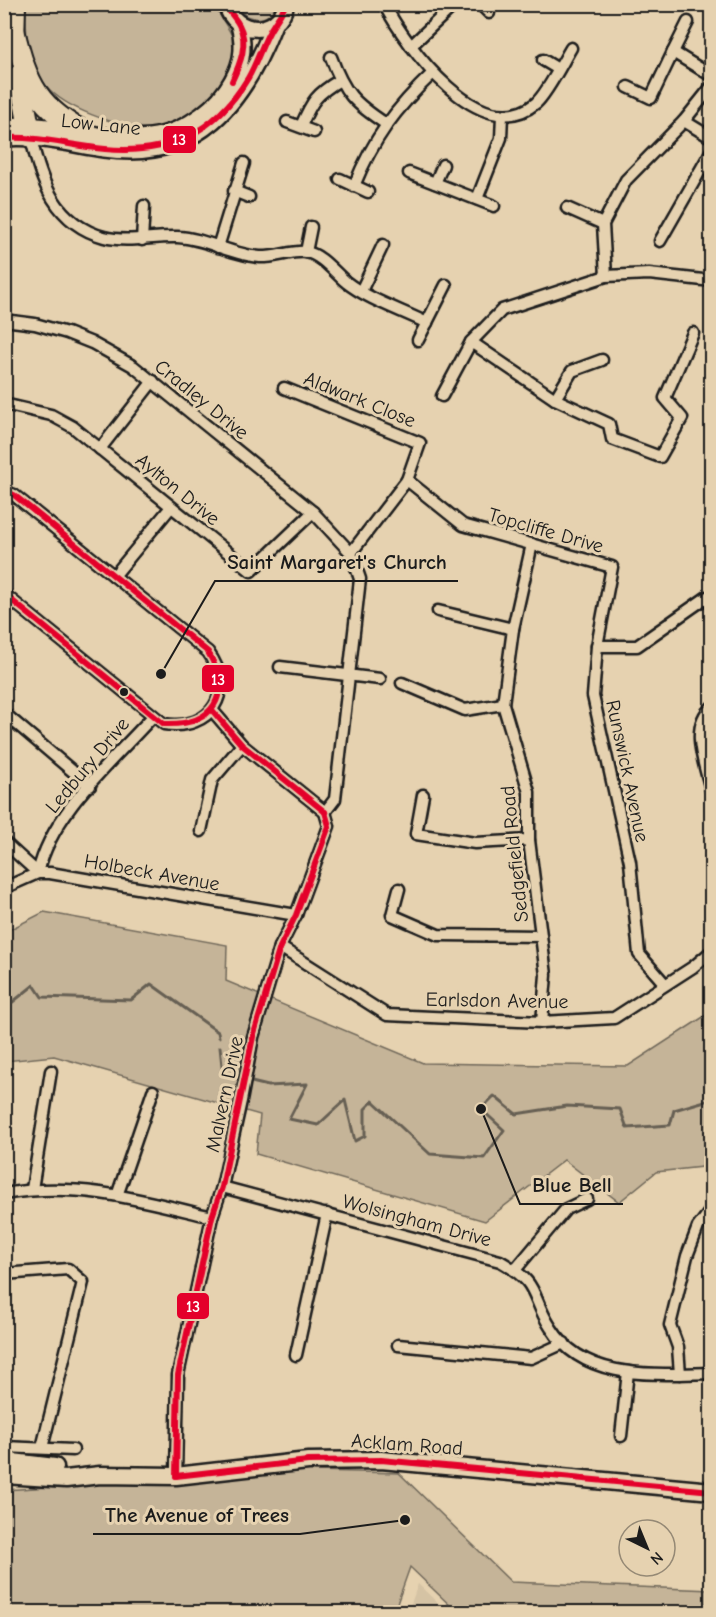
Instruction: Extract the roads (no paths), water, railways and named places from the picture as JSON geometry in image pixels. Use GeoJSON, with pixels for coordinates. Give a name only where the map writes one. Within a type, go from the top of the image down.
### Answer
{"type":"FeatureCollection","features":[{"type":"Feature","properties":{"kind":"highway"},"geometry":{"type":"LineString","coordinates":[[15,4],[15,54],[30,131]]}},
{"type":"Feature","properties":{"kind":"highway"},"geometry":{"type":"LineString","coordinates":[[14,30],[25,70],[37,95],[61,119],[90,135]]}},
{"type":"Feature","properties":{"kind":"main road"},"geometry":{"type":"LineString","coordinates":[[226,4],[231,17],[240,25],[257,29],[274,24]]}},
{"type":"Feature","properties":{"kind":"main road","name":"Low Lane"},"geometry":{"type":"LineString","coordinates":[[4,126],[129,151],[165,147],[186,139],[206,127],[232,104],[255,67],[274,24],[287,6]]}},
{"type":"Feature","properties":{"kind":"main road","name":"Low Lane"},"geometry":{"type":"LineString","coordinates":[[4,138],[30,131],[133,139],[158,136],[186,125],[212,108],[227,89],[240,65],[244,52],[240,25]]}},
{"type":"Feature","properties":{"kind":"main road","name":"Acklam Road"},"geometry":{"type":"LineString","coordinates":[[4,1474],[66,1479],[100,1475],[176,1476],[308,1461],[381,1460],[711,1491]]}},
{"type":"Feature","properties":{"kind":"main road","name":"Acklam Road"},"geometry":{"type":"LineString","coordinates":[[4,1461],[74,1468],[100,1475]]}},
{"type":"Feature","properties":{"kind":"street"},"geometry":{"type":"LineString","coordinates":[[384,4],[411,46],[433,73],[471,105],[502,116],[517,113],[536,102],[571,48]]}},
{"type":"Feature","properties":{"kind":"street"},"geometry":{"type":"LineString","coordinates":[[411,46],[455,4]]}},
{"type":"Feature","properties":{"kind":"street"},"geometry":{"type":"LineString","coordinates":[[480,4],[489,13]]}},
{"type":"Feature","properties":{"kind":"street"},"geometry":{"type":"LineString","coordinates":[[628,87],[651,98],[688,22]]}},
{"type":"Feature","properties":{"kind":"street"},"geometry":{"type":"LineString","coordinates":[[673,52],[711,76]]}},
{"type":"Feature","properties":{"kind":"street"},"geometry":{"type":"LineString","coordinates":[[331,57],[340,80],[358,106],[386,124]]}},
{"type":"Feature","properties":{"kind":"street"},"geometry":{"type":"LineString","coordinates":[[543,60],[558,69]]}},
{"type":"Feature","properties":{"kind":"street"},"geometry":{"type":"LineString","coordinates":[[354,186],[386,124],[433,73]]}},
{"type":"Feature","properties":{"kind":"street"},"geometry":{"type":"LineString","coordinates":[[301,126],[311,101],[320,92],[340,80]]}},
{"type":"Feature","properties":{"kind":"street"},"geometry":{"type":"LineString","coordinates":[[606,276],[603,224],[626,180],[684,121],[711,86]]}},
{"type":"Feature","properties":{"kind":"street"},"geometry":{"type":"LineString","coordinates":[[477,199],[501,138],[502,116]]}},
{"type":"Feature","properties":{"kind":"street"},"geometry":{"type":"LineString","coordinates":[[684,121],[711,138]]}},
{"type":"Feature","properties":{"kind":"street"},"geometry":{"type":"LineString","coordinates":[[287,122],[314,132]]}},
{"type":"Feature","properties":{"kind":"street"},"geometry":{"type":"LineString","coordinates":[[30,131],[36,160],[50,197],[71,222],[105,237],[142,240],[176,237],[201,240],[261,257],[306,252],[332,267],[346,281],[361,291],[427,323]]}},
{"type":"Feature","properties":{"kind":"street"},"geometry":{"type":"LineString","coordinates":[[660,241],[711,150]]}},
{"type":"Feature","properties":{"kind":"street"},"geometry":{"type":"LineString","coordinates":[[218,246],[244,163]]}},
{"type":"Feature","properties":{"kind":"street"},"geometry":{"type":"LineString","coordinates":[[435,183],[443,165]]}},
{"type":"Feature","properties":{"kind":"street"},"geometry":{"type":"LineString","coordinates":[[409,173],[494,206]]}},
{"type":"Feature","properties":{"kind":"street"},"geometry":{"type":"LineString","coordinates":[[340,179],[368,192]]}},
{"type":"Feature","properties":{"kind":"street"},"geometry":{"type":"LineString","coordinates":[[234,191],[249,197]]}},
{"type":"Feature","properties":{"kind":"street"},"geometry":{"type":"LineString","coordinates":[[142,240],[144,206]]}},
{"type":"Feature","properties":{"kind":"street"},"geometry":{"type":"LineString","coordinates":[[567,208],[603,224]]}},
{"type":"Feature","properties":{"kind":"street"},"geometry":{"type":"LineString","coordinates":[[306,252],[311,227]]}},
{"type":"Feature","properties":{"kind":"street"},"geometry":{"type":"LineString","coordinates":[[361,291],[383,245]]}},
{"type":"Feature","properties":{"kind":"street"},"geometry":{"type":"LineString","coordinates":[[442,396],[471,342],[502,310],[606,276],[649,274],[711,281]]}},
{"type":"Feature","properties":{"kind":"street"},"geometry":{"type":"LineString","coordinates":[[418,340],[446,285]]}},
{"type":"Feature","properties":{"kind":"street","name":"Cradley Drive"},"geometry":{"type":"LineString","coordinates":[[4,320],[35,324],[92,343],[133,366],[313,512],[351,553]]}},
{"type":"Feature","properties":{"kind":"street"},"geometry":{"type":"LineString","coordinates":[[471,342],[555,399],[609,424],[612,439],[660,457],[682,418],[664,398],[693,333]]}},
{"type":"Feature","properties":{"kind":"street"},"geometry":{"type":"LineString","coordinates":[[555,399],[572,371],[602,360]]}},
{"type":"Feature","properties":{"kind":"street"},"geometry":{"type":"LineString","coordinates":[[100,449],[153,381]]}},
{"type":"Feature","properties":{"kind":"street","name":"Aldwark Close"},"geometry":{"type":"LineString","coordinates":[[284,387],[420,443],[407,480]]}},
{"type":"Feature","properties":{"kind":"street","name":"Aylton Drive"},"geometry":{"type":"LineString","coordinates":[[4,404],[51,415],[73,427],[251,571],[313,512]]}},
{"type":"Feature","properties":{"kind":"street"},"geometry":{"type":"LineString","coordinates":[[351,553],[407,480]]}},
{"type":"Feature","properties":{"kind":"street","name":"Topcliffe Drive"},"geometry":{"type":"LineString","coordinates":[[407,480],[464,525],[612,567],[597,646]]}},
{"type":"Feature","properties":{"kind":"street"},"geometry":{"type":"LineString","coordinates":[[4,491],[14,495],[208,652],[218,666],[222,684],[212,710],[200,720],[180,726],[164,724],[4,594]]}},
{"type":"Feature","properties":{"kind":"street"},"geometry":{"type":"LineString","coordinates":[[114,576],[171,507]]}},
{"type":"Feature","properties":{"kind":"street","name":"Sedgefield Road"},"geometry":{"type":"LineString","coordinates":[[532,544],[513,629],[503,704],[529,792],[529,840],[546,975],[542,1022]]}},
{"type":"Feature","properties":{"kind":"street","name":"Malvern Drive"},"geometry":{"type":"LineString","coordinates":[[176,1476],[178,1375],[212,1217],[222,1187],[253,1037],[280,947],[296,915],[329,826],[325,812],[335,799],[360,579],[351,553]]}},
{"type":"Feature","properties":{"kind":"street"},"geometry":{"type":"LineString","coordinates":[[597,646],[637,646],[707,597]]}},
{"type":"Feature","properties":{"kind":"street"},"geometry":{"type":"LineString","coordinates":[[438,611],[513,629]]}},
{"type":"Feature","properties":{"kind":"street","name":"Runswick Avenue"},"geometry":{"type":"LineString","coordinates":[[597,646],[593,696],[630,862],[639,954],[664,983]]}},
{"type":"Feature","properties":{"kind":"street"},"geometry":{"type":"LineString","coordinates":[[280,667],[380,679]]}},
{"type":"Feature","properties":{"kind":"street"},"geometry":{"type":"LineString","coordinates":[[402,683],[465,710],[503,704]]}},
{"type":"Feature","properties":{"kind":"street"},"geometry":{"type":"LineString","coordinates":[[711,707],[701,718],[699,730],[711,794]]}},
{"type":"Feature","properties":{"kind":"street"},"geometry":{"type":"LineString","coordinates":[[212,710],[242,745],[325,812]]}},
{"type":"Feature","properties":{"kind":"street"},"geometry":{"type":"LineString","coordinates":[[4,713],[90,786]]}},
{"type":"Feature","properties":{"kind":"street","name":"Ledbury Drive"},"geometry":{"type":"LineString","coordinates":[[38,873],[41,858],[58,824],[153,716]]}},
{"type":"Feature","properties":{"kind":"street"},"geometry":{"type":"LineString","coordinates":[[201,831],[212,780],[242,745]]}},
{"type":"Feature","properties":{"kind":"street"},"geometry":{"type":"LineString","coordinates":[[423,795],[416,834],[476,843],[529,840]]}},
{"type":"Feature","properties":{"kind":"street"},"geometry":{"type":"LineString","coordinates":[[4,842],[38,873]]}},
{"type":"Feature","properties":{"kind":"street","name":"Holbeck Avenue"},"geometry":{"type":"LineString","coordinates":[[4,888],[38,873],[50,873],[296,915]]}},
{"type":"Feature","properties":{"kind":"street"},"geometry":{"type":"LineString","coordinates":[[399,889],[392,915],[438,935],[540,936]]}},
{"type":"Feature","properties":{"kind":"street","name":"Earlsdon Avenue"},"geometry":{"type":"LineString","coordinates":[[280,947],[387,1015],[542,1022],[614,1018],[664,983],[693,967],[711,951]]}},
{"type":"Feature","properties":{"kind":"street"},"geometry":{"type":"LineString","coordinates":[[32,1189],[51,1071]]}},
{"type":"Feature","properties":{"kind":"street"},"geometry":{"type":"LineString","coordinates":[[118,1193],[153,1091]]}},
{"type":"Feature","properties":{"kind":"street","name":"Wolsingham Drive"},"geometry":{"type":"LineString","coordinates":[[222,1187],[500,1261],[525,1277],[536,1293],[550,1328],[564,1343],[589,1362],[628,1372],[711,1373]]}},
{"type":"Feature","properties":{"kind":"street"},"geometry":{"type":"LineString","coordinates":[[4,1194],[32,1189],[118,1193],[212,1217]]}},
{"type":"Feature","properties":{"kind":"street"},"geometry":{"type":"LineString","coordinates":[[515,1270],[566,1209],[587,1199]]}},
{"type":"Feature","properties":{"kind":"street"},"geometry":{"type":"LineString","coordinates":[[680,1374],[678,1347],[670,1326],[687,1256],[698,1227],[711,1210]]}},
{"type":"Feature","properties":{"kind":"street"},"geometry":{"type":"LineString","coordinates":[[296,1355],[327,1214]]}},
{"type":"Feature","properties":{"kind":"street"},"geometry":{"type":"LineString","coordinates":[[4,1274],[68,1269],[83,1282],[42,1448]]}},
{"type":"Feature","properties":{"kind":"street"},"geometry":{"type":"LineString","coordinates":[[398,1345],[531,1358],[564,1343]]}},
{"type":"Feature","properties":{"kind":"street"},"geometry":{"type":"LineString","coordinates":[[621,1436],[628,1372]]}},
{"type":"Feature","properties":{"kind":"street"},"geometry":{"type":"LineString","coordinates":[[4,1447],[74,1449]]}},
{"type":"Feature","properties":{"kind":"waterway"},"geometry":{"type":"LineString","coordinates":[[4,1009],[34,985],[42,997],[131,1000],[151,984],[218,1032],[219,1037]]}},
{"type":"Feature","properties":{"kind":"waterway"},"geometry":{"type":"LineString","coordinates":[[220,1047],[223,1075],[268,1086],[307,1084],[289,1119],[318,1125],[345,1100],[355,1141],[365,1136],[365,1109],[373,1101],[430,1154],[484,1158],[504,1130],[481,1109],[494,1096],[516,1114],[567,1106],[620,1109],[627,1128],[670,1125],[674,1110],[712,1099]]}},
{"type":"Feature","properties":{"kind":"place","name":"Saint Margaret's Church"},"geometry":{"type":"Point","coordinates":[161,674]}},
{"type":"Feature","properties":{"kind":"place","name":"Blue Bell"},"geometry":{"type":"Point","coordinates":[481,1109]}},
{"type":"Feature","properties":{"kind":"place","name":"The Avenue of Trees"},"geometry":{"type":"Point","coordinates":[405,1520]}}]}
